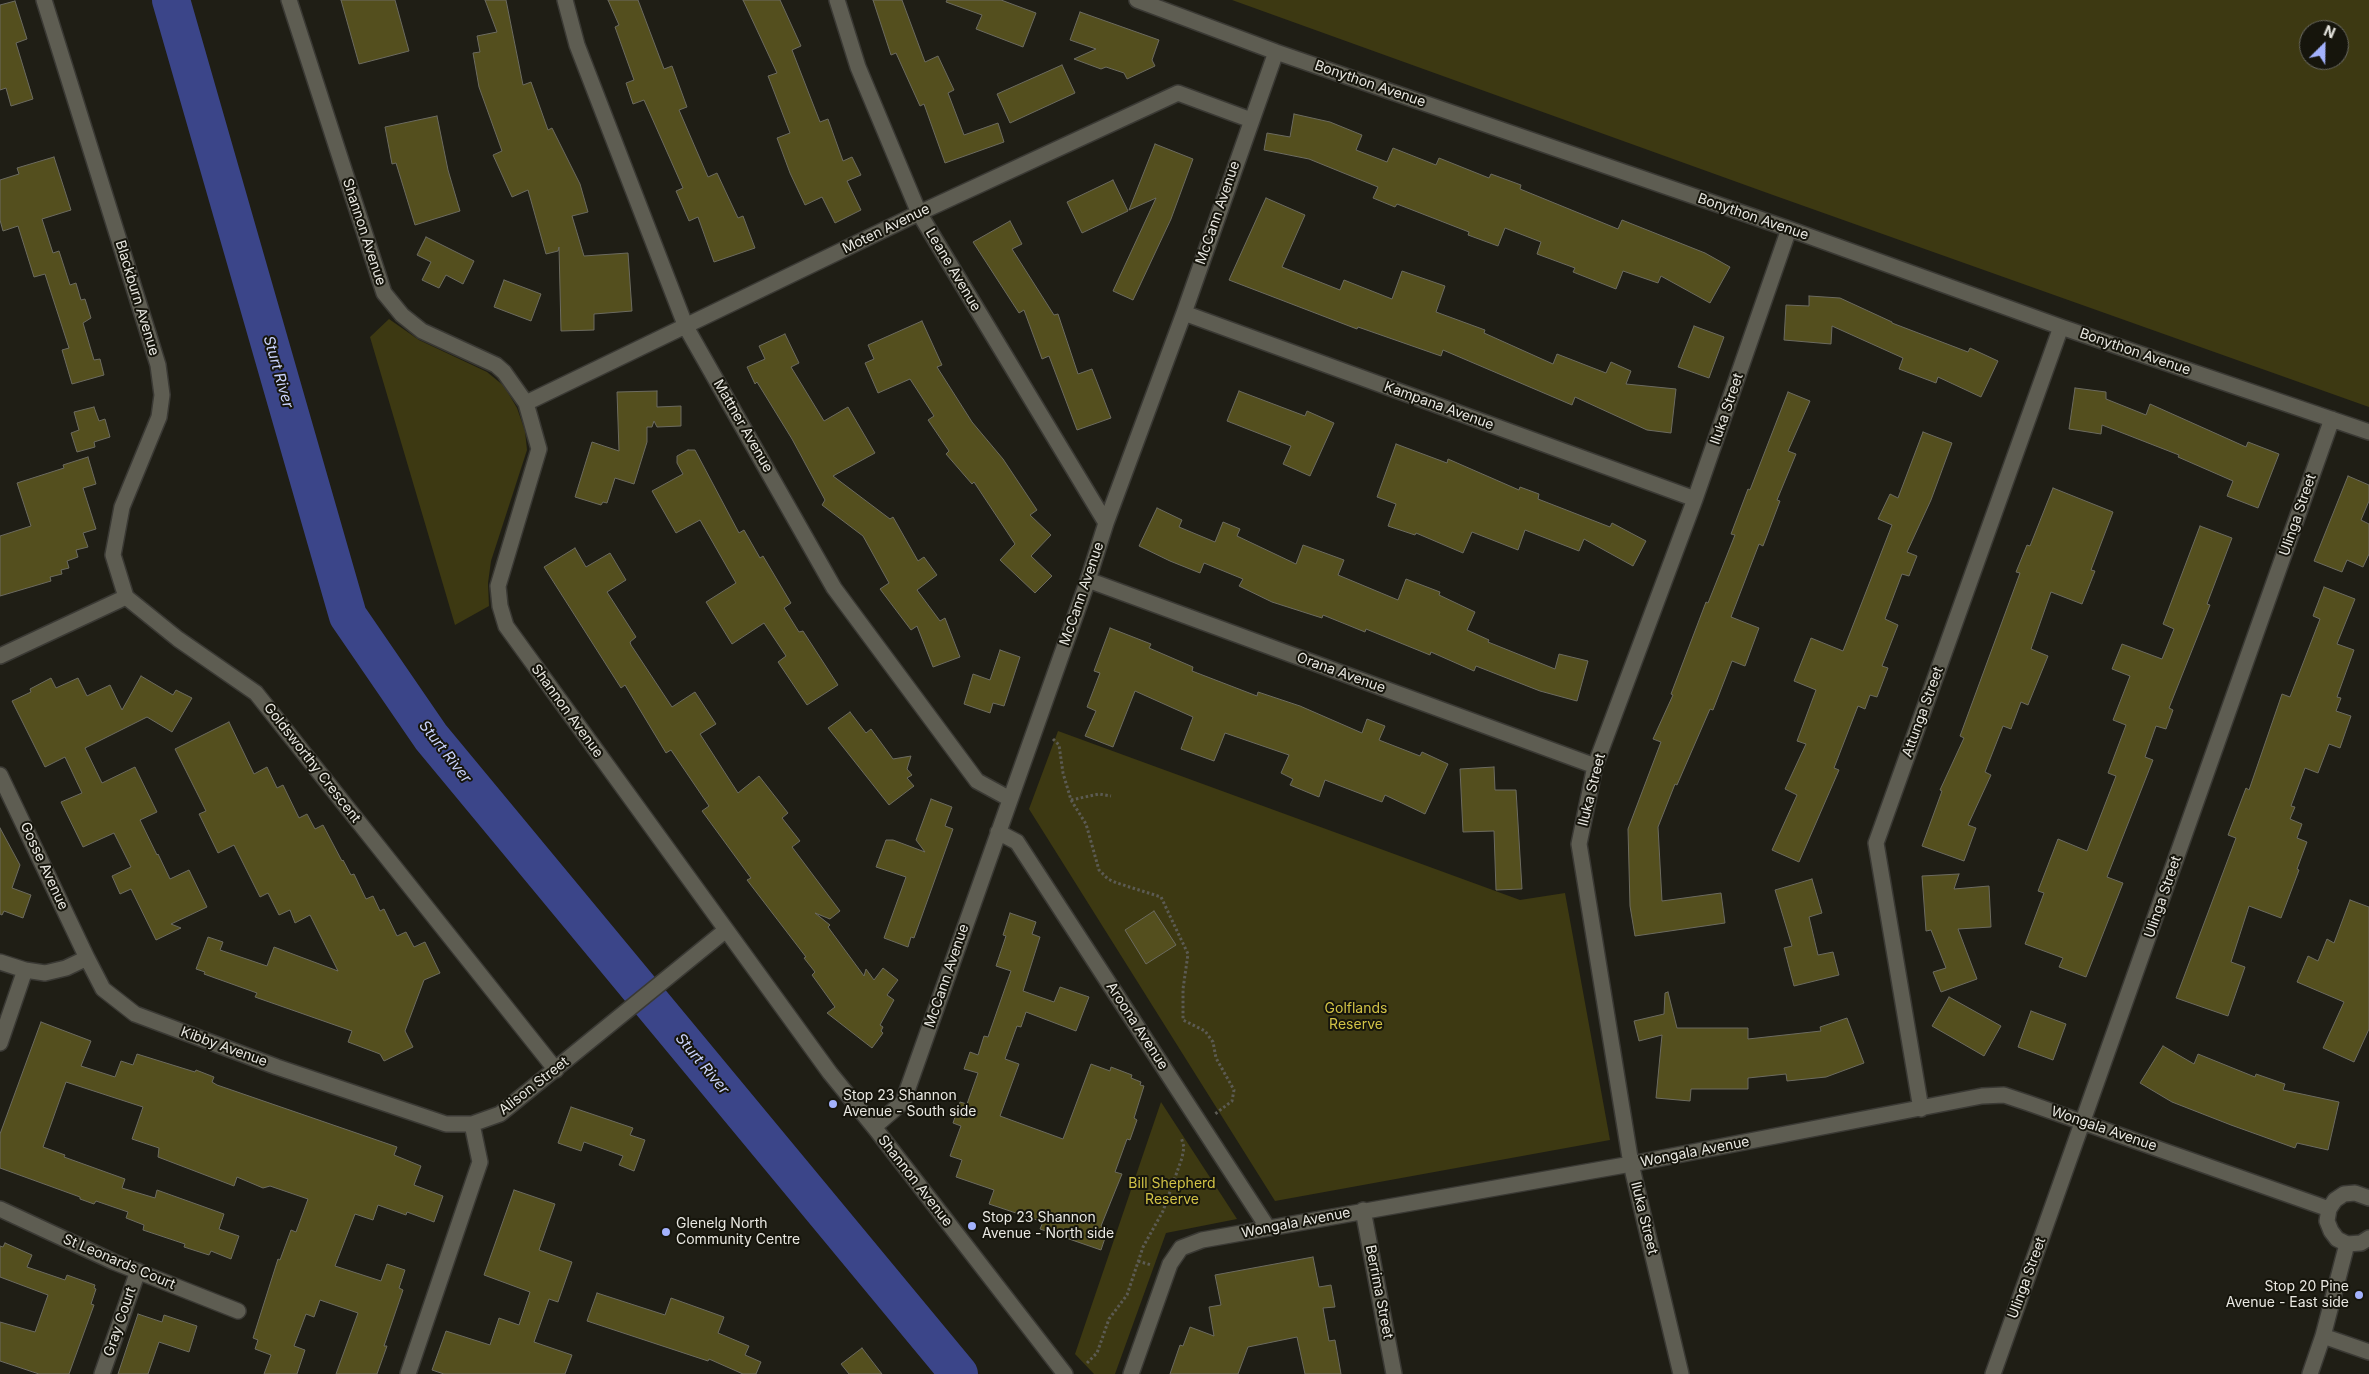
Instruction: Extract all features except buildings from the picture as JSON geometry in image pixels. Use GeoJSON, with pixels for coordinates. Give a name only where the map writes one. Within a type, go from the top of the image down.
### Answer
{"type":"FeatureCollection","features":[{"type":"Feature","properties":{"kind":"street","name":"Blackburn Avenue"},"geometry":{"type":"LineString","coordinates":[[44,0],[158,366],[162,395],[159,417],[122,507],[114,555],[126,596]]}},
{"type":"Feature","properties":{"kind":"street","name":"Shannon Avenue"},"geometry":{"type":"LineString","coordinates":[[289,0],[384,293],[402,315],[422,331],[496,365],[504,372],[526,403],[539,449],[498,586],[500,606],[506,626],[830,1074],[874,1127],[1065,1374]]}},
{"type":"Feature","properties":{"kind":"street","name":"Mattner Avenue"},"geometry":{"type":"LineString","coordinates":[[564,0],[577,45],[686,326],[834,588],[978,781],[1010,799]]}},
{"type":"Feature","properties":{"kind":"street","name":"Leane Avenue"},"geometry":{"type":"LineString","coordinates":[[837,0],[858,67],[919,213],[1106,523]]}},
{"type":"Feature","properties":{"kind":"street","name":"Bonython Avenue"},"geometry":{"type":"LineString","coordinates":[[1137,0],[1276,52],[1789,229],[2061,327],[2369,432]]}},
{"type":"Feature","properties":{"kind":"street","name":"McCann Avenue"},"geometry":{"type":"LineString","coordinates":[[874,1127],[903,1102],[1088,580],[1106,523],[1184,313],[1276,52]]}},
{"type":"Feature","properties":{"kind":"street","name":"Moten Avenue"},"geometry":{"type":"LineString","coordinates":[[526,403],[919,213],[1178,93],[1251,120]]}},
{"type":"Feature","properties":{"kind":"street","name":"Iluka Street"},"geometry":{"type":"LineString","coordinates":[[1681,1374],[1631,1164],[1579,844],[1595,766],[1695,499],[1789,229]]}},
{"type":"Feature","properties":{"kind":"street","name":"Kampana Avenue"},"geometry":{"type":"LineString","coordinates":[[1184,313],[1695,499]]}},
{"type":"Feature","properties":{"kind":"street","name":"Attunga Street"},"geometry":{"type":"LineString","coordinates":[[1921,1109],[1876,843],[2061,327]]}},
{"type":"Feature","properties":{"kind":"street","name":"Ulinga Street"},"geometry":{"type":"LineString","coordinates":[[1993,1374],[2332,419]]}},
{"type":"Feature","properties":{"kind":"street","name":"Orana Avenue"},"geometry":{"type":"LineString","coordinates":[[1088,580],[1595,766]]}},
{"type":"Feature","properties":{"kind":"street"},"geometry":{"type":"LineString","coordinates":[[0,656],[126,596]]}},
{"type":"Feature","properties":{"kind":"street","name":"Goldsworthy Crescent"},"geometry":{"type":"LineString","coordinates":[[126,596],[178,639],[256,693],[556,1070]]}},
{"type":"Feature","properties":{"kind":"street","name":"Gosse Avenue"},"geometry":{"type":"LineString","coordinates":[[0,775],[87,958]]}},
{"type":"Feature","properties":{"kind":"street","name":"Aroona Avenue"},"geometry":{"type":"LineString","coordinates":[[998,832],[1017,842],[1268,1228]]}},
{"type":"Feature","properties":{"kind":"street","name":"Alison Street"},"geometry":{"type":"LineString","coordinates":[[472,1124],[500,1114],[726,930]]}},
{"type":"Feature","properties":{"kind":"street"},"geometry":{"type":"LineString","coordinates":[[0,962],[25,970],[45,973],[66,968],[87,958]]}},
{"type":"Feature","properties":{"kind":"street","name":"Kibby Avenue"},"geometry":{"type":"LineString","coordinates":[[87,958],[103,989],[135,1014],[277,1067],[446,1124],[472,1124]]}},
{"type":"Feature","properties":{"kind":"street"},"geometry":{"type":"LineString","coordinates":[[0,1043],[25,970]]}},
{"type":"Feature","properties":{"kind":"street","name":"Wongala Avenue"},"geometry":{"type":"LineString","coordinates":[[1131,1374],[1170,1264],[1182,1248],[1202,1240],[1631,1164],[1982,1096],[2004,1095],[2329,1209]]}},
{"type":"Feature","properties":{"kind":"street"},"geometry":{"type":"LineString","coordinates":[[408,1374],[480,1162],[472,1124]]}},
{"type":"Feature","properties":{"kind":"street"},"geometry":{"type":"LineString","coordinates":[[2367,1192],[2344,1194],[2335,1200],[2329,1209],[2327,1221],[2337,1239],[2347,1244],[2361,1243],[2369,1238]]}},
{"type":"Feature","properties":{"kind":"street","name":"St Leonards Court"},"geometry":{"type":"LineString","coordinates":[[0,1209],[114,1262],[238,1311]]}},
{"type":"Feature","properties":{"kind":"street","name":"Berrima Street"},"geometry":{"type":"LineString","coordinates":[[1363,1210],[1394,1374]]}},
{"type":"Feature","properties":{"kind":"street"},"geometry":{"type":"LineString","coordinates":[[2310,1374],[2323,1336],[2347,1244]]}},
{"type":"Feature","properties":{"kind":"street","name":"Gray Court"},"geometry":{"type":"LineString","coordinates":[[102,1374],[138,1271]]}},
{"type":"Feature","properties":{"kind":"street"},"geometry":{"type":"LineString","coordinates":[[2323,1336],[2369,1352]]}},
{"type":"Feature","properties":{"kind":"path"},"geometry":{"type":"LineString","coordinates":[[1053,738],[1059,746],[1063,773],[1071,800],[1086,824],[1099,870],[1108,879],[1117,884],[1161,897],[1188,954],[1183,989],[1182,1020],[1205,1031],[1213,1042],[1216,1058],[1234,1090],[1232,1101],[1214,1115]]}},
{"type":"Feature","properties":{"kind":"path"},"geometry":{"type":"LineString","coordinates":[[1071,800],[1099,794],[1111,796]]}},
{"type":"Feature","properties":{"kind":"path"},"geometry":{"type":"LineString","coordinates":[[1087,1363],[1096,1354],[1109,1319],[1127,1295],[1143,1247],[1163,1211],[1182,1158],[1184,1147],[1181,1138]]}},
{"type":"Feature","properties":{"kind":"path"},"geometry":{"type":"LineString","coordinates":[[1138,1261],[1151,1265]]}},
{"type":"Feature","properties":{"kind":"green space"},"geometry":{"type":"Polygon","coordinates":[[[1232,0],[2369,0],[2369,407],[1773,195],[1232,0]]]}},
{"type":"Feature","properties":{"kind":"green space"},"geometry":{"type":"Polygon","coordinates":[[[389,319],[419,340],[487,372],[504,386],[517,408],[525,431],[527,450],[491,561],[488,583],[489,606],[455,625],[370,337],[389,319]]]}},
{"type":"Feature","properties":{"kind":"green space","name":"Golflands Reserve"},"geometry":{"type":"Polygon","coordinates":[[[1058,731],[1520,900],[1565,893],[1610,1140],[1275,1201],[1029,809],[1058,731]]]}},
{"type":"Feature","properties":{"kind":"green space","name":"Bill Shepherd Reserve"},"geometry":{"type":"Polygon","coordinates":[[[1161,1102],[1237,1219],[1166,1233],[1115,1374],[1094,1374],[1075,1354],[1161,1102]]]}},
{"type":"Feature","properties":{"kind":"waterway","name":"Sturt River"},"geometry":{"type":"LineString","coordinates":[[171,0],[348,616],[431,737],[959,1374]]}},
{"type":"Feature","properties":{"kind":"place","name":"Stop 23 Shannon Avenue - South side"},"geometry":{"type":"Point","coordinates":[833,1104]}},
{"type":"Feature","properties":{"kind":"place","name":"Stop 23 Shannon Avenue - North side"},"geometry":{"type":"Point","coordinates":[972,1226]}},
{"type":"Feature","properties":{"kind":"place","name":"Glenelg North Community Centre"},"geometry":{"type":"Point","coordinates":[666,1232]}},
{"type":"Feature","properties":{"kind":"place","name":"Stop 20 Pine Avenue - East side"},"geometry":{"type":"Point","coordinates":[2359,1295]}}]}
